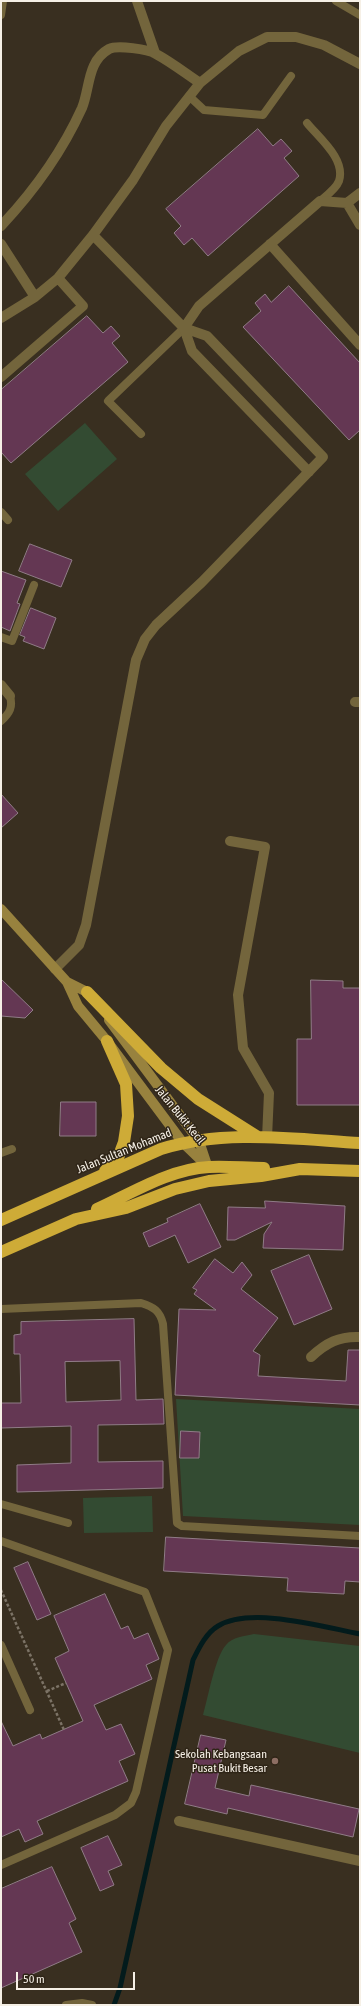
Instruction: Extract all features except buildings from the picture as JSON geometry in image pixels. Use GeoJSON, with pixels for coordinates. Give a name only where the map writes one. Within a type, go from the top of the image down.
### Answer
{"type":"FeatureCollection","features":[{"type":"Feature","properties":{"kind":"highway"},"geometry":{"type":"LineString","coordinates":[[87,992],[162,1068],[198,1099],[263,1138]]}},
{"type":"Feature","properties":{"kind":"highway"},"geometry":{"type":"LineString","coordinates":[[102,1175],[118,1158],[124,1142],[128,1116],[126,1084],[107,1041]]}},
{"type":"Feature","properties":{"kind":"highway","name":"Jalan Sultan Mohamad"},"geometry":{"type":"LineString","coordinates":[[1,1220],[161,1150],[183,1143],[234,1137],[360,1142]]}},
{"type":"Feature","properties":{"kind":"highway"},"geometry":{"type":"LineString","coordinates":[[1,1252],[156,1182],[182,1172],[208,1167],[360,1171]]}},
{"type":"Feature","properties":{"kind":"highway"},"geometry":{"type":"LineString","coordinates":[[76,1219],[126,1208],[175,1189],[209,1180],[261,1176],[300,1169]]}},
{"type":"Feature","properties":{"kind":"main road","name":"Jalan Bukit Kecil"},"geometry":{"type":"LineString","coordinates":[[1,909],[67,982],[78,1006],[107,1041],[183,1143],[208,1167]]}},
{"type":"Feature","properties":{"kind":"main road","name":"Jalan Bukit Kecil"},"geometry":{"type":"LineString","coordinates":[[67,982],[87,992],[199,1140],[208,1167]]}},
{"type":"Feature","properties":{"kind":"street"},"geometry":{"type":"LineString","coordinates":[[138,1],[155,53]]}},
{"type":"Feature","properties":{"kind":"street"},"geometry":{"type":"LineString","coordinates":[[1,318],[36,297],[58,278],[94,234],[133,180],[166,126],[200,82],[239,52],[267,37],[296,37],[324,45],[360,64]]}},
{"type":"Feature","properties":{"kind":"street"},"geometry":{"type":"LineString","coordinates":[[1,226],[16,210],[53,163],[82,107],[91,73],[98,58],[110,49],[125,47],[155,53],[200,82]]}},
{"type":"Feature","properties":{"kind":"street"},"geometry":{"type":"LineString","coordinates":[[184,328],[199,306],[320,201],[347,203],[360,192]]}},
{"type":"Feature","properties":{"kind":"street"},"geometry":{"type":"LineString","coordinates":[[347,203],[360,225]]}},
{"type":"Feature","properties":{"kind":"street"},"geometry":{"type":"LineString","coordinates":[[94,234],[184,328],[192,350],[309,472]]}},
{"type":"Feature","properties":{"kind":"street"},"geometry":{"type":"LineString","coordinates":[[1,244],[36,297]]}},
{"type":"Feature","properties":{"kind":"street"},"geometry":{"type":"LineString","coordinates":[[270,244],[360,345]]}},
{"type":"Feature","properties":{"kind":"street"},"geometry":{"type":"LineString","coordinates":[[1,377],[83,306],[58,278]]}},
{"type":"Feature","properties":{"kind":"street"},"geometry":{"type":"LineString","coordinates":[[55,969],[79,945],[86,925],[136,660],[145,639],[156,625],[202,582],[323,457],[207,336],[184,328]]}},
{"type":"Feature","properties":{"kind":"street"},"geometry":{"type":"LineString","coordinates":[[1,685],[10,696]]}},
{"type":"Feature","properties":{"kind":"street"},"geometry":{"type":"LineString","coordinates":[[230,841],[265,847],[238,995],[243,1048],[269,1093],[263,1138]]}},
{"type":"Feature","properties":{"kind":"street"},"geometry":{"type":"LineString","coordinates":[[311,1357],[327,1343],[337,1339],[360,1337]]}},
{"type":"Feature","properties":{"kind":"street"},"geometry":{"type":"LineString","coordinates":[[179,1821],[360,1861]]}},
{"type":"Feature","properties":{"kind":"lane"},"geometry":{"type":"LineString","coordinates":[[1,15],[3,1]]}},
{"type":"Feature","properties":{"kind":"lane"},"geometry":{"type":"LineString","coordinates":[[336,1],[360,15]]}},
{"type":"Feature","properties":{"kind":"lane"},"geometry":{"type":"LineString","coordinates":[[189,96],[204,110],[263,115],[291,76]]}},
{"type":"Feature","properties":{"kind":"lane"},"geometry":{"type":"LineString","coordinates":[[307,123],[337,159],[340,169],[339,181],[320,201]]}},
{"type":"Feature","properties":{"kind":"lane"},"geometry":{"type":"LineString","coordinates":[[141,434],[108,401],[184,328]]}},
{"type":"Feature","properties":{"kind":"lane"},"geometry":{"type":"LineString","coordinates":[[1,512],[8,520]]}},
{"type":"Feature","properties":{"kind":"lane"},"geometry":{"type":"LineString","coordinates":[[1,637],[12,641],[34,585]]}},
{"type":"Feature","properties":{"kind":"lane"},"geometry":{"type":"LineString","coordinates":[[1,721],[8,715],[12,705],[10,696]]}},
{"type":"Feature","properties":{"kind":"lane"},"geometry":{"type":"LineString","coordinates":[[1,1153],[12,1149]]}},
{"type":"Feature","properties":{"kind":"lane"},"geometry":{"type":"LineString","coordinates":[[1,1309],[141,1303],[152,1307],[160,1314],[163,1324],[177,1524],[182,1526],[360,1536]]}},
{"type":"Feature","properties":{"kind":"lane"},"geometry":{"type":"LineString","coordinates":[[1,1504],[68,1524]]}},
{"type":"Feature","properties":{"kind":"lane"},"geometry":{"type":"LineString","coordinates":[[1,1542],[145,1592],[168,1650],[136,1792],[131,1803],[115,1815],[1,1865]]}},
{"type":"Feature","properties":{"kind":"lane"},"geometry":{"type":"LineString","coordinates":[[1,1645],[30,1710]]}},
{"type":"Feature","properties":{"kind":"lane"},"geometry":{"type":"LineString","coordinates":[[66,2005],[82,2003],[92,2005]]}},
{"type":"Feature","properties":{"kind":"path"},"geometry":{"type":"LineString","coordinates":[[1,1590],[64,1730]]}},
{"type":"Feature","properties":{"kind":"path"},"geometry":{"type":"LineString","coordinates":[[46,1691],[66,1683]]}},
{"type":"Feature","properties":{"kind":"green space"},"geometry":{"type":"Polygon","coordinates":[[[85,423],[117,459],[58,511],[25,474],[85,423]]]}},
{"type":"Feature","properties":{"kind":"green space"},"geometry":{"type":"Polygon","coordinates":[[[176,1399],[360,1409],[360,1525],[183,1516],[176,1399]]]}},
{"type":"Feature","properties":{"kind":"green space"},"geometry":{"type":"Polygon","coordinates":[[[152,1496],[153,1532],[84,1533],[83,1498],[152,1496]]]}},
{"type":"Feature","properties":{"kind":"green space"},"geometry":{"type":"Polygon","coordinates":[[[254,1634],[360,1646],[360,1753],[203,1715],[212,1678],[222,1651],[232,1640],[254,1634]]]}},
{"type":"Feature","properties":{"kind":"waterway"},"geometry":{"type":"LineString","coordinates":[[114,2005],[120,1988],[193,1660],[203,1641],[218,1626],[232,1620],[249,1618],[288,1620],[360,1634]]}},
{"type":"Feature","properties":{"kind":"place","name":"Sekolah Kebangsaan Pusat Bukit Besar"},"geometry":{"type":"Point","coordinates":[275,1761]}}]}
